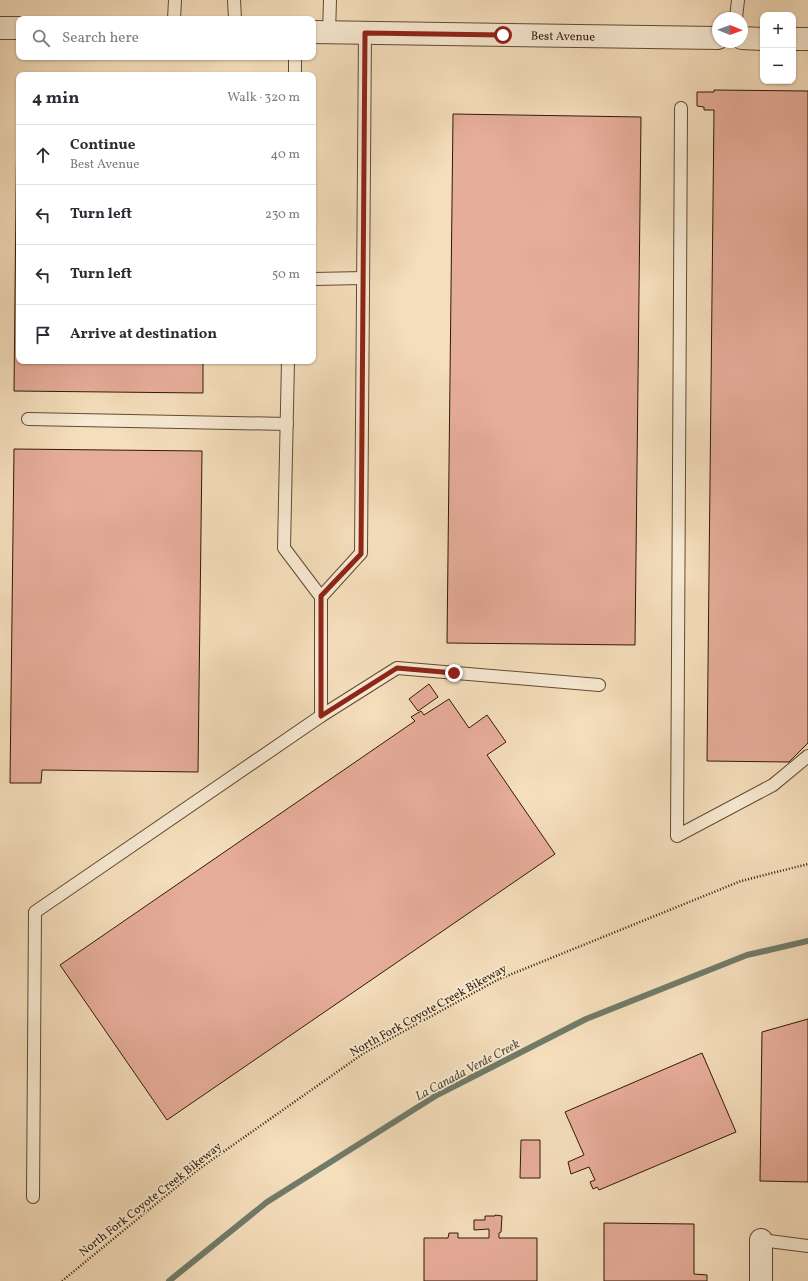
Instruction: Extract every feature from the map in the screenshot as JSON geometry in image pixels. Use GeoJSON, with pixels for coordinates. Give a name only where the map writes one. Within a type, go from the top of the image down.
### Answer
{"type":"FeatureCollection","features":[{"type":"Feature","properties":{"kind":"street"},"geometry":{"type":"LineString","coordinates":[[0,28],[16,28]]}},
{"type":"Feature","properties":{"kind":"street","name":"Best Avenue"},"geometry":{"type":"LineString","coordinates":[[321,32],[712,38]]}},
{"type":"Feature","properties":{"kind":"street"},"geometry":{"type":"LineString","coordinates":[[748,38],[760,39]]}},
{"type":"Feature","properties":{"kind":"street"},"geometry":{"type":"LineString","coordinates":[[796,39],[808,39]]}},
{"type":"Feature","properties":{"kind":"street"},"geometry":{"type":"LineString","coordinates":[[761,1240],[761,1281]]}},
{"type":"Feature","properties":{"kind":"lane"},"geometry":{"type":"LineString","coordinates":[[174,16],[175,0]]}},
{"type":"Feature","properties":{"kind":"lane"},"geometry":{"type":"LineString","coordinates":[[234,0],[235,16]]}},
{"type":"Feature","properties":{"kind":"lane"},"geometry":{"type":"LineString","coordinates":[[321,32],[330,0]]}},
{"type":"Feature","properties":{"kind":"lane"},"geometry":{"type":"LineString","coordinates":[[737,12],[738,0]]}},
{"type":"Feature","properties":{"kind":"lane"},"geometry":{"type":"LineString","coordinates":[[321,596],[361,554],[365,33]]}},
{"type":"Feature","properties":{"kind":"lane"},"geometry":{"type":"LineString","coordinates":[[295,60],[295,72]]}},
{"type":"Feature","properties":{"kind":"lane"},"geometry":{"type":"LineString","coordinates":[[682,108],[677,836],[773,785],[808,756]]}},
{"type":"Feature","properties":{"kind":"lane"},"geometry":{"type":"LineString","coordinates":[[316,279],[363,278]]}},
{"type":"Feature","properties":{"kind":"lane"},"geometry":{"type":"LineString","coordinates":[[288,364],[284,548],[321,596],[321,716]]}},
{"type":"Feature","properties":{"kind":"lane"},"geometry":{"type":"LineString","coordinates":[[28,419],[287,424]]}},
{"type":"Feature","properties":{"kind":"lane"},"geometry":{"type":"LineString","coordinates":[[33,1196],[36,912],[321,716],[397,668],[599,685]]}},
{"type":"Feature","properties":{"kind":"lane"},"geometry":{"type":"LineString","coordinates":[[761,1240],[808,1246]]}},
{"type":"Feature","properties":{"kind":"path","name":"North Fork Coyote Creek Bikeway"},"geometry":{"type":"LineString","coordinates":[[62,1281],[196,1171],[370,1049],[497,980],[741,881],[808,864]]}},
{"type":"Feature","properties":{"kind":"building"},"geometry":{"type":"Polygon","coordinates":[[[714,90],[808,91],[808,743],[789,762],[707,761],[714,110],[704,110],[704,107],[697,106],[697,92],[714,92],[714,90]]]}},
{"type":"Feature","properties":{"kind":"building"},"geometry":{"type":"Polygon","coordinates":[[[453,114],[641,117],[635,645],[447,643],[453,114]]]}},
{"type":"Feature","properties":{"kind":"building"},"geometry":{"type":"Polygon","coordinates":[[[16,203],[16,364],[203,364],[203,393],[14,391],[16,203]]]}},
{"type":"Feature","properties":{"kind":"building"},"geometry":{"type":"Polygon","coordinates":[[[14,449],[202,451],[198,772],[42,770],[41,783],[10,783],[14,449]]]}},
{"type":"Feature","properties":{"kind":"building"},"geometry":{"type":"Polygon","coordinates":[[[429,684],[438,697],[418,711],[409,699],[429,684]]]}},
{"type":"Feature","properties":{"kind":"building"},"geometry":{"type":"Polygon","coordinates":[[[449,699],[469,728],[487,715],[506,742],[487,755],[555,854],[167,1120],[60,965],[415,721],[411,717],[421,711],[424,715],[449,699]]]}},
{"type":"Feature","properties":{"kind":"building"},"geometry":{"type":"Polygon","coordinates":[[[808,1019],[808,1182],[760,1181],[762,1032],[808,1019]]]}},
{"type":"Feature","properties":{"kind":"building"},"geometry":{"type":"Polygon","coordinates":[[[702,1053],[736,1132],[599,1190],[597,1187],[593,1189],[590,1182],[595,1180],[589,1167],[571,1174],[568,1162],[584,1155],[565,1112],[702,1053]]]}},
{"type":"Feature","properties":{"kind":"building"},"geometry":{"type":"Polygon","coordinates":[[[521,1140],[540,1140],[540,1178],[520,1178],[521,1140]]]}},
{"type":"Feature","properties":{"kind":"building"},"geometry":{"type":"Polygon","coordinates":[[[485,1216],[502,1216],[499,1238],[537,1238],[537,1281],[424,1281],[424,1238],[448,1238],[449,1233],[458,1233],[458,1238],[489,1238],[489,1229],[474,1230],[474,1220],[485,1220],[485,1216]]]}},
{"type":"Feature","properties":{"kind":"building"},"geometry":{"type":"Polygon","coordinates":[[[604,1223],[694,1224],[694,1274],[707,1275],[707,1281],[604,1281],[604,1223]]]}},
{"type":"Feature","properties":{"kind":"waterway","name":"La Canada Verde Creek"},"geometry":{"type":"LineString","coordinates":[[169,1281],[267,1202],[437,1095],[586,1019],[747,955],[808,941]]}},
{"type":"Feature","properties":{"kind":"route"},"geometry":{"type":"LineString","coordinates":[[454,673],[397,668],[321,716],[321,596],[361,554],[365,33],[503,35]]}}]}
